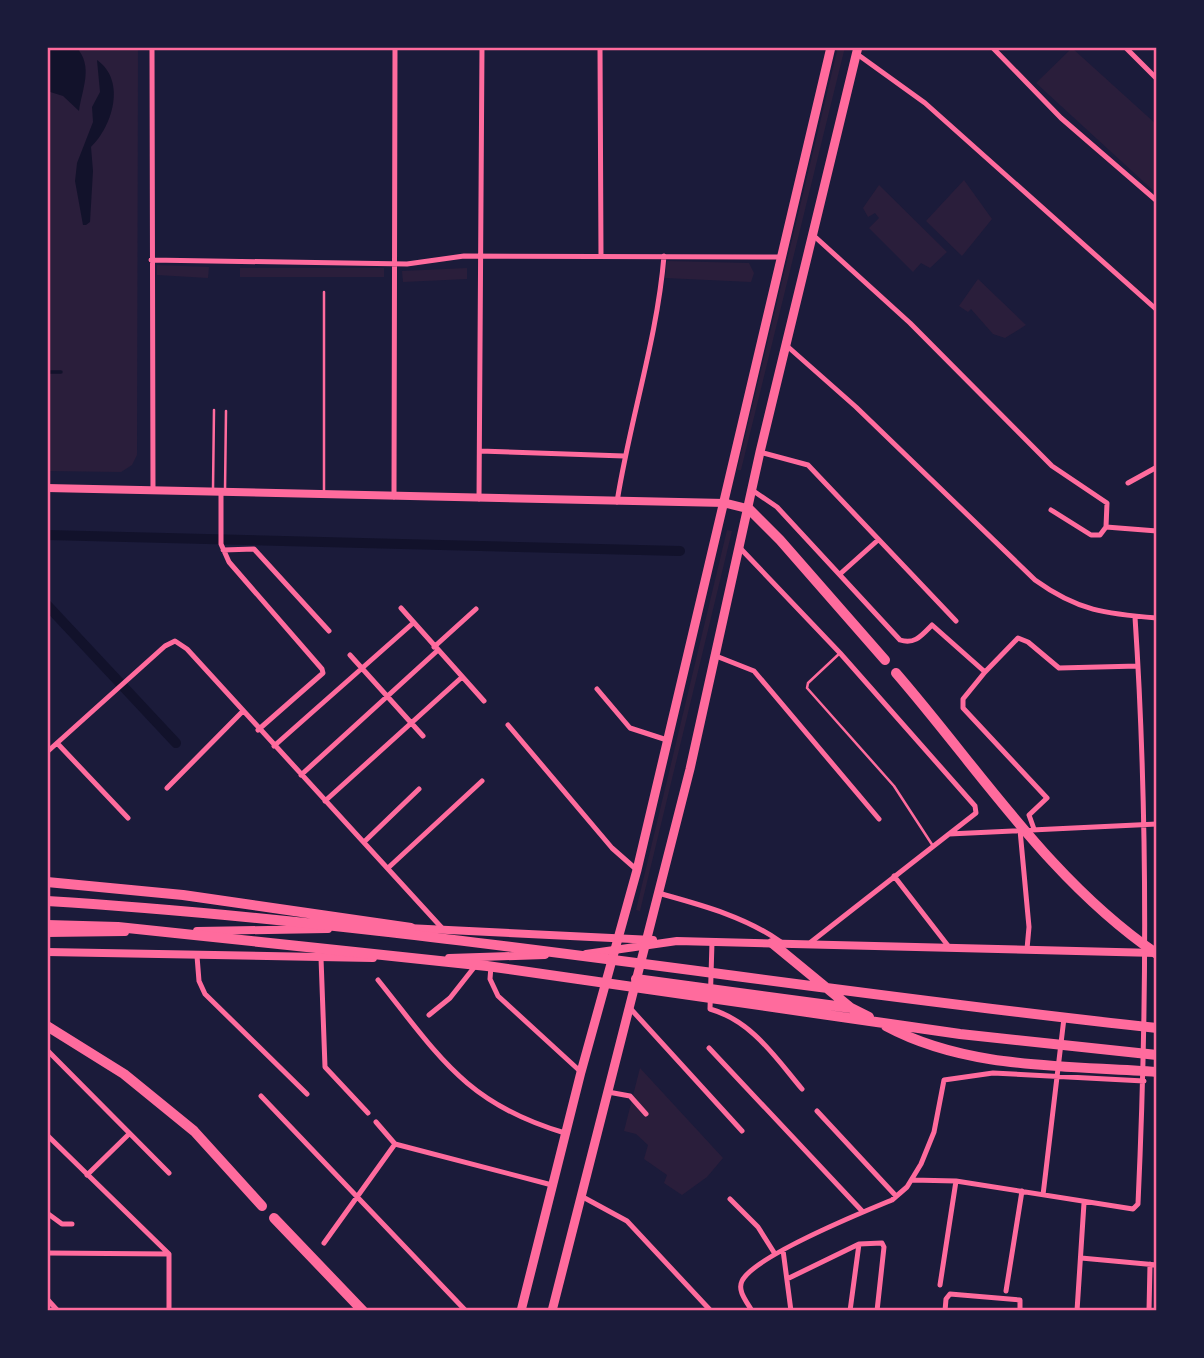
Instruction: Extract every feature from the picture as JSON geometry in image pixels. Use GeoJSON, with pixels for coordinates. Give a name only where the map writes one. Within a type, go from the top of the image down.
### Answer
{"type":"FeatureCollection","features":[{"type":"Feature","properties":{"kind":"highway"},"geometry":{"type":"LineString","coordinates":[[749,509],[780,540],[885,660]]}},
{"type":"Feature","properties":{"kind":"highway"},"geometry":{"type":"LineString","coordinates":[[896,673],[1050,862],[1153,954]]}},
{"type":"Feature","properties":{"kind":"highway"},"geometry":{"type":"LineString","coordinates":[[47,882],[183,895],[411,928]]}},
{"type":"Feature","properties":{"kind":"highway"},"geometry":{"type":"LineString","coordinates":[[47,901],[242,916],[608,958],[958,1007],[1157,1028]]}},
{"type":"Feature","properties":{"kind":"highway"},"geometry":{"type":"LineString","coordinates":[[47,925],[132,928],[487,967],[960,1034],[1157,1055]]}},
{"type":"Feature","properties":{"kind":"highway"},"geometry":{"type":"LineString","coordinates":[[777,942],[851,1008],[914,1041],[951,1053],[996,1061],[1157,1072]]}},
{"type":"Feature","properties":{"kind":"highway"},"geometry":{"type":"LineString","coordinates":[[636,979],[851,1008]]}},
{"type":"Feature","properties":{"kind":"highway"},"geometry":{"type":"LineString","coordinates":[[47,1026],[124,1074],[194,1131],[262,1206]]}},
{"type":"Feature","properties":{"kind":"highway"},"geometry":{"type":"LineString","coordinates":[[274,1218],[363,1311]]}},
{"type":"Feature","properties":{"kind":"main road"},"geometry":{"type":"LineString","coordinates":[[521,1311],[581,1072],[637,870],[831,47]]}},
{"type":"Feature","properties":{"kind":"main road"},"geometry":{"type":"LineString","coordinates":[[552,1311],[716,656],[760,452],[857,50]]}},
{"type":"Feature","properties":{"kind":"main road"},"geometry":{"type":"LineString","coordinates":[[47,488],[725,503],[749,509]]}},
{"type":"Feature","properties":{"kind":"main road"},"geometry":{"type":"LineString","coordinates":[[47,933],[442,928],[618,937],[661,942],[811,942],[1153,954]]}},
{"type":"Feature","properties":{"kind":"main road"},"geometry":{"type":"LineString","coordinates":[[47,952],[321,958],[487,957],[581,954],[646,941]]}},
{"type":"Feature","properties":{"kind":"street"},"geometry":{"type":"LineString","coordinates":[[152,47],[153,491]]}},
{"type":"Feature","properties":{"kind":"street"},"geometry":{"type":"LineString","coordinates":[[394,497],[395,47]]}},
{"type":"Feature","properties":{"kind":"street"},"geometry":{"type":"LineString","coordinates":[[479,499],[482,47]]}},
{"type":"Feature","properties":{"kind":"street"},"geometry":{"type":"LineString","coordinates":[[600,47],[601,256]]}},
{"type":"Feature","properties":{"kind":"street"},"geometry":{"type":"LineString","coordinates":[[992,47],[1061,118],[1157,201]]}},
{"type":"Feature","properties":{"kind":"street"},"geometry":{"type":"LineString","coordinates":[[1125,47],[1157,79]]}},
{"type":"Feature","properties":{"kind":"street"},"geometry":{"type":"LineString","coordinates":[[857,50],[925,103],[1157,310]]}},
{"type":"Feature","properties":{"kind":"street"},"geometry":{"type":"LineString","coordinates":[[813,235],[910,323],[1042,457],[1107,503],[1106,527],[1100,535],[1091,535],[1051,510]]}},
{"type":"Feature","properties":{"kind":"street"},"geometry":{"type":"LineString","coordinates":[[617,502],[624,456],[651,351],[664,256]]}},
{"type":"Feature","properties":{"kind":"street"},"geometry":{"type":"LineString","coordinates":[[151,260],[395,264],[479,257],[781,257]]}},
{"type":"Feature","properties":{"kind":"street"},"geometry":{"type":"LineString","coordinates":[[787,346],[856,407],[1035,580],[1059,597],[1091,611],[1157,618]]}},
{"type":"Feature","properties":{"kind":"street"},"geometry":{"type":"LineString","coordinates":[[480,451],[624,456]]}},
{"type":"Feature","properties":{"kind":"street"},"geometry":{"type":"LineString","coordinates":[[760,452],[807,465],[956,621]]}},
{"type":"Feature","properties":{"kind":"street"},"geometry":{"type":"LineString","coordinates":[[1128,483],[1157,467]]}},
{"type":"Feature","properties":{"kind":"street"},"geometry":{"type":"LineString","coordinates":[[752,490],[777,507],[900,640],[906,642],[919,638],[932,625],[985,673]]}},
{"type":"Feature","properties":{"kind":"street"},"geometry":{"type":"LineString","coordinates":[[219,492],[222,547],[237,573],[323,673],[258,730]]}},
{"type":"Feature","properties":{"kind":"street"},"geometry":{"type":"LineString","coordinates":[[1106,527],[1157,531]]}},
{"type":"Feature","properties":{"kind":"street"},"geometry":{"type":"LineString","coordinates":[[841,574],[878,540]]}},
{"type":"Feature","properties":{"kind":"street"},"geometry":{"type":"LineString","coordinates":[[222,547],[254,549],[328,631]]}},
{"type":"Feature","properties":{"kind":"street"},"geometry":{"type":"LineString","coordinates":[[741,549],[840,653],[975,806],[975,813],[811,942]]}},
{"type":"Feature","properties":{"kind":"street"},"geometry":{"type":"LineString","coordinates":[[401,608],[412,624],[484,701]]}},
{"type":"Feature","properties":{"kind":"street"},"geometry":{"type":"LineString","coordinates":[[301,775],[436,649],[475,608]]}},
{"type":"Feature","properties":{"kind":"street"},"geometry":{"type":"LineString","coordinates":[[912,1180],[956,1181],[1133,1209],[1138,1204],[1153,954],[1135,617]]}},
{"type":"Feature","properties":{"kind":"street"},"geometry":{"type":"LineString","coordinates":[[274,746],[412,624]]}},
{"type":"Feature","properties":{"kind":"street"},"geometry":{"type":"LineString","coordinates":[[1034,829],[1029,815],[1047,798],[961,704],[1018,638],[1028,642],[1059,668],[1138,666]]}},
{"type":"Feature","properties":{"kind":"street"},"geometry":{"type":"LineString","coordinates":[[47,752],[164,646],[175,641],[187,649],[258,730],[442,928]]}},
{"type":"Feature","properties":{"kind":"street"},"geometry":{"type":"LineString","coordinates":[[350,655],[423,736]]}},
{"type":"Feature","properties":{"kind":"street"},"geometry":{"type":"LineString","coordinates":[[716,656],[754,671],[879,819]]}},
{"type":"Feature","properties":{"kind":"street"},"geometry":{"type":"LineString","coordinates":[[325,801],[461,678]]}},
{"type":"Feature","properties":{"kind":"street"},"geometry":{"type":"LineString","coordinates":[[597,689],[630,728],[667,740]]}},
{"type":"Feature","properties":{"kind":"street"},"geometry":{"type":"LineString","coordinates":[[167,788],[242,712]]}},
{"type":"Feature","properties":{"kind":"street"},"geometry":{"type":"LineString","coordinates":[[508,725],[612,848],[637,870]]}},
{"type":"Feature","properties":{"kind":"street"},"geometry":{"type":"LineString","coordinates":[[57,743],[128,818]]}},
{"type":"Feature","properties":{"kind":"street"},"geometry":{"type":"LineString","coordinates":[[388,867],[482,781]]}},
{"type":"Feature","properties":{"kind":"street"},"geometry":{"type":"LineString","coordinates":[[364,842],[419,789]]}},
{"type":"Feature","properties":{"kind":"street"},"geometry":{"type":"LineString","coordinates":[[949,834],[1157,824]]}},
{"type":"Feature","properties":{"kind":"street"},"geometry":{"type":"LineString","coordinates":[[1020,830],[1029,927],[1027,949]]}},
{"type":"Feature","properties":{"kind":"street"},"geometry":{"type":"LineString","coordinates":[[894,876],[949,947]]}},
{"type":"Feature","properties":{"kind":"street"},"geometry":{"type":"LineString","coordinates":[[658,893],[760,927],[777,942]]}},
{"type":"Feature","properties":{"kind":"street"},"geometry":{"type":"LineString","coordinates":[[712,942],[710,1009],[728,1014],[751,1030],[802,1089]]}},
{"type":"Feature","properties":{"kind":"street"},"geometry":{"type":"LineString","coordinates":[[197,956],[199,981],[205,994],[307,1094]]}},
{"type":"Feature","properties":{"kind":"street"},"geometry":{"type":"LineString","coordinates":[[429,1015],[450,998],[487,957]]}},
{"type":"Feature","properties":{"kind":"street"},"geometry":{"type":"LineString","coordinates":[[487,957],[490,979],[498,996],[581,1072]]}},
{"type":"Feature","properties":{"kind":"street"},"geometry":{"type":"LineString","coordinates":[[321,958],[325,1067],[368,1113]]}},
{"type":"Feature","properties":{"kind":"street"},"geometry":{"type":"LineString","coordinates":[[378,980],[431,1047],[468,1085],[510,1114],[565,1133]]}},
{"type":"Feature","properties":{"kind":"street"},"geometry":{"type":"LineString","coordinates":[[629,1007],[742,1131]]}},
{"type":"Feature","properties":{"kind":"street"},"geometry":{"type":"LineString","coordinates":[[1043,1195],[1065,1013]]}},
{"type":"Feature","properties":{"kind":"street"},"geometry":{"type":"LineString","coordinates":[[709,1048],[863,1212]]}},
{"type":"Feature","properties":{"kind":"street"},"geometry":{"type":"LineString","coordinates":[[47,1050],[169,1173]]}},
{"type":"Feature","properties":{"kind":"street"},"geometry":{"type":"LineString","coordinates":[[752,1311],[741,1289],[743,1279],[775,1254],[896,1196],[912,1180],[934,1132],[944,1080],[978,1073],[1144,1082]]}},
{"type":"Feature","properties":{"kind":"street"},"geometry":{"type":"LineString","coordinates":[[608,1092],[630,1096],[646,1114]]}},
{"type":"Feature","properties":{"kind":"street"},"geometry":{"type":"LineString","coordinates":[[261,1096],[466,1311]]}},
{"type":"Feature","properties":{"kind":"street"},"geometry":{"type":"LineString","coordinates":[[817,1111],[896,1196]]}},
{"type":"Feature","properties":{"kind":"street"},"geometry":{"type":"LineString","coordinates":[[376,1122],[394,1144],[552,1185]]}},
{"type":"Feature","properties":{"kind":"street"},"geometry":{"type":"LineString","coordinates":[[87,1175],[129,1134]]}},
{"type":"Feature","properties":{"kind":"street"},"geometry":{"type":"LineString","coordinates":[[47,1135],[169,1254],[169,1311]]}},
{"type":"Feature","properties":{"kind":"street"},"geometry":{"type":"LineString","coordinates":[[324,1243],[355,1195],[394,1144]]}},
{"type":"Feature","properties":{"kind":"street"},"geometry":{"type":"LineString","coordinates":[[940,1285],[956,1181]]}},
{"type":"Feature","properties":{"kind":"street"},"geometry":{"type":"LineString","coordinates":[[1006,1291],[1022,1191]]}},
{"type":"Feature","properties":{"kind":"street"},"geometry":{"type":"LineString","coordinates":[[581,1196],[627,1222],[711,1311]]}},
{"type":"Feature","properties":{"kind":"street"},"geometry":{"type":"LineString","coordinates":[[730,1199],[758,1227],[775,1254]]}},
{"type":"Feature","properties":{"kind":"street"},"geometry":{"type":"LineString","coordinates":[[1077,1311],[1084,1203]]}},
{"type":"Feature","properties":{"kind":"street"},"geometry":{"type":"LineString","coordinates":[[47,1213],[62,1224],[72,1224]]}},
{"type":"Feature","properties":{"kind":"street"},"geometry":{"type":"LineString","coordinates":[[787,1279],[859,1244],[875,1241],[884,1247],[877,1311]]}},
{"type":"Feature","properties":{"kind":"street"},"geometry":{"type":"LineString","coordinates":[[850,1311],[859,1244]]}},
{"type":"Feature","properties":{"kind":"street"},"geometry":{"type":"LineString","coordinates":[[783,1250],[791,1311]]}},
{"type":"Feature","properties":{"kind":"street"},"geometry":{"type":"LineString","coordinates":[[47,1253],[169,1254]]}},
{"type":"Feature","properties":{"kind":"street"},"geometry":{"type":"LineString","coordinates":[[1081,1258],[1153,1265],[1149,1311]]}},
{"type":"Feature","properties":{"kind":"street"},"geometry":{"type":"LineString","coordinates":[[945,1311],[946,1299],[950,1294],[1020,1300],[1020,1311]]}},
{"type":"Feature","properties":{"kind":"street"},"geometry":{"type":"LineString","coordinates":[[47,1299],[58,1311]]}},
{"type":"Feature","properties":{"kind":"lane"},"geometry":{"type":"LineString","coordinates":[[324,292],[324,495]]}},
{"type":"Feature","properties":{"kind":"lane"},"geometry":{"type":"LineString","coordinates":[[214,411],[219,492]]}},
{"type":"Feature","properties":{"kind":"lane"},"geometry":{"type":"LineString","coordinates":[[219,492],[226,411]]}},
{"type":"Feature","properties":{"kind":"lane"},"geometry":{"type":"LineString","coordinates":[[840,653],[808,683],[807,688],[894,786],[933,846]]}},
{"type":"Feature","properties":{"kind":"shaded area"},"geometry":{"type":"Polygon","coordinates":[[[47,47],[138,47],[137,455],[132,465],[121,472],[47,471],[47,47]]]}},
{"type":"Feature","properties":{"kind":"shaded area"},"geometry":{"type":"Polygon","coordinates":[[[76,47],[86,70],[79,111],[63,96],[47,91],[47,49],[76,47]]]}},
{"type":"Feature","properties":{"kind":"shaded area"},"geometry":{"type":"Polygon","coordinates":[[[838,47],[845,47],[741,470],[737,470],[838,47]]]}},
{"type":"Feature","properties":{"kind":"shaded area"},"geometry":{"type":"Polygon","coordinates":[[[1072,48],[1157,125],[1157,194],[1036,83],[1072,48]]]}},
{"type":"Feature","properties":{"kind":"shaded area"},"geometry":{"type":"Polygon","coordinates":[[[97,60],[112,80],[113,104],[105,128],[91,147],[93,171],[90,222],[83,225],[75,181],[77,163],[93,122],[92,107],[100,92],[97,60]]]}},
{"type":"Feature","properties":{"kind":"shaded area"},"geometry":{"type":"Polygon","coordinates":[[[964,180],[992,219],[962,256],[926,221],[964,180]]]}},
{"type":"Feature","properties":{"kind":"shaded area"},"geometry":{"type":"Polygon","coordinates":[[[879,185],[947,252],[930,268],[921,263],[913,272],[869,228],[879,218],[875,213],[868,217],[863,208],[879,185]]]}},
{"type":"Feature","properties":{"kind":"shaded area"},"geometry":{"type":"Polygon","coordinates":[[[667,261],[749,263],[754,273],[751,282],[665,278],[667,261]]]}},
{"type":"Feature","properties":{"kind":"shaded area"},"geometry":{"type":"Polygon","coordinates":[[[157,265],[209,267],[208,278],[157,275],[157,265]]]}},
{"type":"Feature","properties":{"kind":"shaded area"},"geometry":{"type":"Polygon","coordinates":[[[240,268],[384,268],[384,277],[240,277],[240,268]]]}},
{"type":"Feature","properties":{"kind":"shaded area"},"geometry":{"type":"Polygon","coordinates":[[[467,268],[467,279],[403,282],[402,271],[467,268]]]}},
{"type":"Feature","properties":{"kind":"shaded area"},"geometry":{"type":"Polygon","coordinates":[[[978,279],[1026,325],[1005,338],[993,334],[971,309],[968,312],[959,306],[978,279]]]}},
{"type":"Feature","properties":{"kind":"shaded area"},"geometry":{"type":"Polygon","coordinates":[[[727,530],[732,531],[640,911],[636,910],[727,530]]]}},
{"type":"Feature","properties":{"kind":"shaded area"},"geometry":{"type":"Polygon","coordinates":[[[640,1068],[723,1158],[707,1177],[682,1195],[664,1183],[667,1175],[644,1159],[648,1145],[636,1134],[624,1131],[640,1068]]]}},
{"type":"Feature","properties":{"kind":"waterway"},"geometry":{"type":"LineString","coordinates":[[47,372],[61,372]]}},
{"type":"Feature","properties":{"kind":"waterway"},"geometry":{"type":"LineString","coordinates":[[47,535],[680,551]]}},
{"type":"Feature","properties":{"kind":"waterway"},"geometry":{"type":"LineString","coordinates":[[47,605],[176,743]]}}]}
